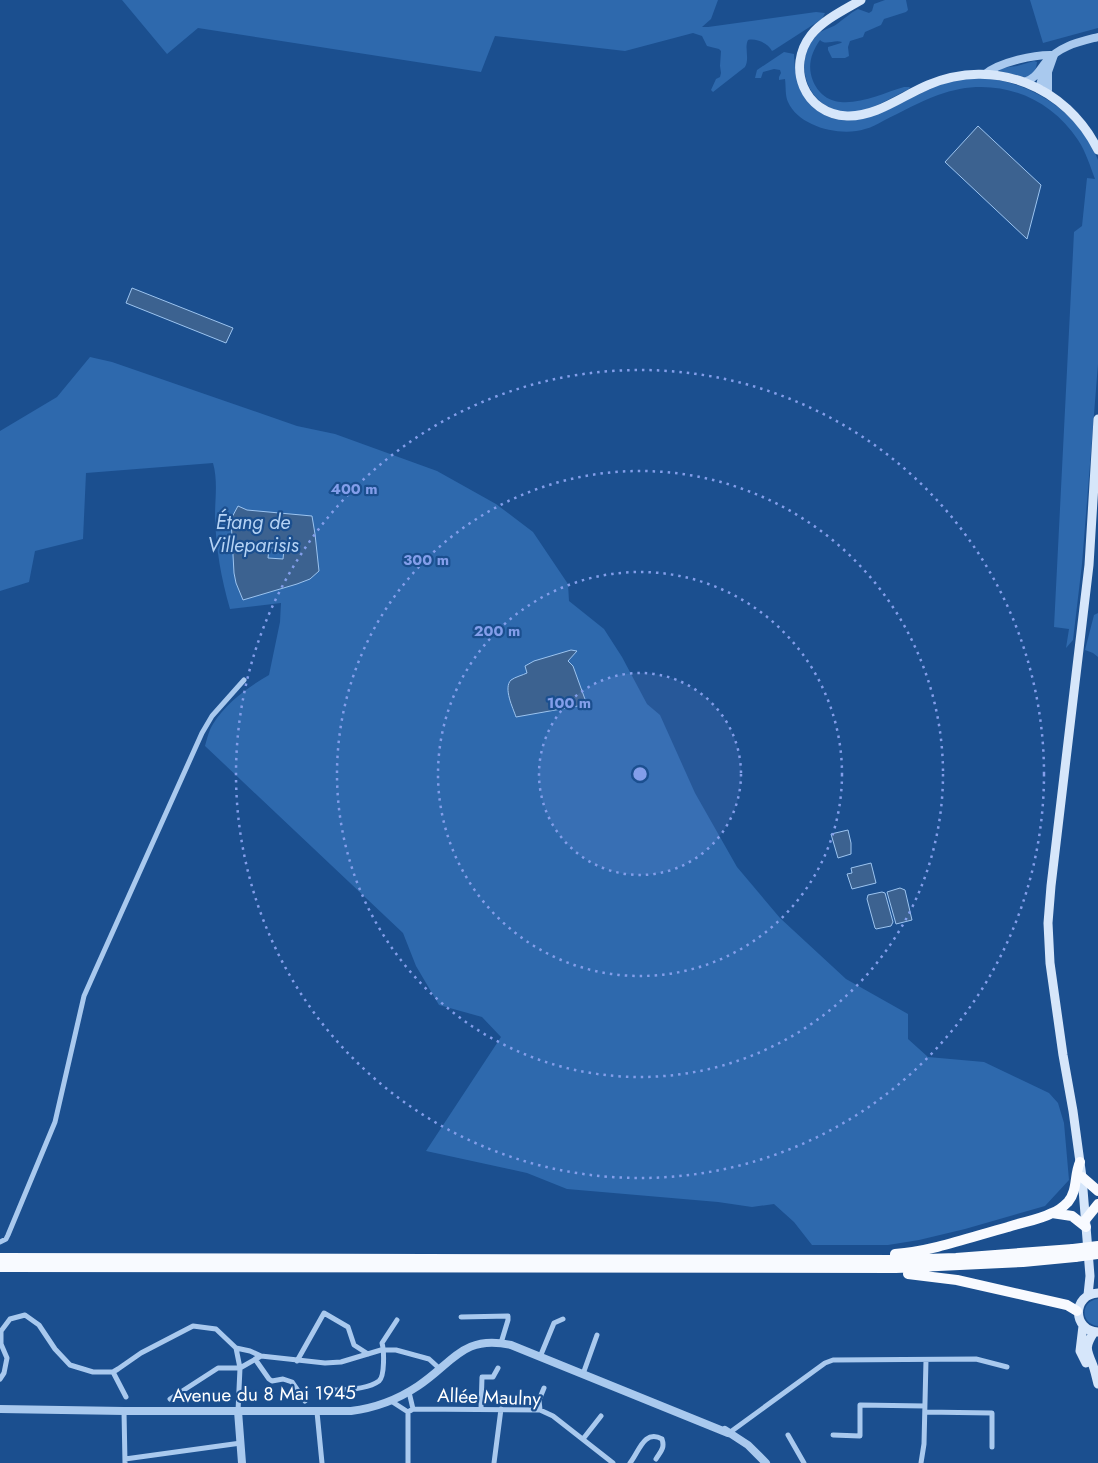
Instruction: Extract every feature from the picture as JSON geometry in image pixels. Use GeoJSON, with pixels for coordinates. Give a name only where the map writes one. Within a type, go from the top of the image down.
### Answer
{"type":"FeatureCollection","features":[{"type":"Feature","properties":{"kind":"highway"},"geometry":{"type":"LineString","coordinates":[[853,1264],[869,1254],[919,1251],[1052,1213],[1066,1204],[1071,1198],[1076,1170],[1080,1162]]}},
{"type":"Feature","properties":{"kind":"highway"},"geometry":{"type":"LineString","coordinates":[[1082,1177],[1098,1191]]}},
{"type":"Feature","properties":{"kind":"highway"},"geometry":{"type":"LineString","coordinates":[[1052,1213],[1072,1216],[1086,1223],[1098,1204]]}},
{"type":"Feature","properties":{"kind":"highway"},"geometry":{"type":"LineString","coordinates":[[1074,1253],[1098,1246]]}},
{"type":"Feature","properties":{"kind":"highway"},"geometry":{"type":"LineString","coordinates":[[0,1266],[853,1264],[1028,1254],[1098,1254]]}},
{"type":"Feature","properties":{"kind":"highway"},"geometry":{"type":"LineString","coordinates":[[0,1258],[853,1264],[870,1274],[922,1274],[949,1278],[1067,1305],[1078,1311]]}},
{"type":"Feature","properties":{"kind":"main road"},"geometry":{"type":"LineString","coordinates":[[861,0],[814,31],[801,54],[799,67],[803,86],[810,98],[824,109],[840,115],[863,114],[938,81],[964,75],[985,74],[1024,82],[1043,91],[1072,113],[1090,135],[1098,150]]}},
{"type":"Feature","properties":{"kind":"main road"},"geometry":{"type":"LineString","coordinates":[[1088,1295],[1090,1276],[1082,1177],[1050,963],[1048,924],[1088,565],[1098,419]]}},
{"type":"Feature","properties":{"kind":"main road"},"geometry":{"type":"LineString","coordinates":[[1090,1276],[1098,1292],[1088,1295],[1081,1302],[1078,1316],[1083,1326],[1080,1351],[1087,1365],[1095,1374]]}},
{"type":"Feature","properties":{"kind":"main road"},"geometry":{"type":"LineString","coordinates":[[1083,1326],[1096,1332],[1087,1347],[1087,1354],[1098,1384]]}},
{"type":"Feature","properties":{"kind":"street"},"geometry":{"type":"LineString","coordinates":[[1024,82],[1035,76],[1046,61],[1065,46],[1098,37]]}},
{"type":"Feature","properties":{"kind":"street"},"geometry":{"type":"LineString","coordinates":[[985,74],[992,68],[1040,54],[1054,55]]}},
{"type":"Feature","properties":{"kind":"street"},"geometry":{"type":"LineString","coordinates":[[1042,68],[1043,91],[1048,90],[1048,72],[1054,55]]}},
{"type":"Feature","properties":{"kind":"street"},"geometry":{"type":"LineString","coordinates":[[0,1242],[6,1239],[47,1145],[55,1122],[84,996],[202,733],[212,716],[244,680]]}},
{"type":"Feature","properties":{"kind":"street"},"geometry":{"type":"LineString","coordinates":[[296,1360],[324,1313],[348,1327],[354,1345],[368,1354]]}},
{"type":"Feature","properties":{"kind":"street"},"geometry":{"type":"LineString","coordinates":[[0,1379],[4,1373],[7,1358],[1,1344],[1,1331],[10,1319],[25,1315],[39,1325],[70,1365],[93,1372],[112,1372],[193,1326],[216,1329],[236,1348],[250,1351],[258,1358],[269,1379],[272,1381],[283,1379],[292,1382],[305,1401]]}},
{"type":"Feature","properties":{"kind":"street"},"geometry":{"type":"LineString","coordinates":[[461,1317],[508,1316],[501,1343]]}},
{"type":"Feature","properties":{"kind":"street"},"geometry":{"type":"LineString","coordinates":[[540,1357],[554,1322],[563,1319]]}},
{"type":"Feature","properties":{"kind":"street"},"geometry":{"type":"LineString","coordinates":[[333,1390],[352,1391],[379,1381],[382,1377],[384,1350],[382,1343],[398,1320]]}},
{"type":"Feature","properties":{"kind":"street"},"geometry":{"type":"LineString","coordinates":[[583,1374],[597,1335]]}},
{"type":"Feature","properties":{"kind":"street","name":"Avenue du 8 Mai 1945"},"geometry":{"type":"LineString","coordinates":[[0,1409],[351,1411],[374,1407],[391,1401],[409,1392],[462,1350],[491,1342],[501,1343],[540,1357],[712,1423],[748,1445],[766,1463]]}},
{"type":"Feature","properties":{"kind":"street"},"geometry":{"type":"LineString","coordinates":[[236,1348],[240,1368],[238,1411],[242,1463]]}},
{"type":"Feature","properties":{"kind":"street"},"geometry":{"type":"LineString","coordinates":[[170,1399],[218,1368],[240,1368],[258,1358],[278,1357],[325,1363],[341,1362],[384,1350],[396,1350],[429,1359],[440,1369]]}},
{"type":"Feature","properties":{"kind":"street"},"geometry":{"type":"LineString","coordinates":[[728,1433],[825,1363],[833,1360],[976,1360],[1007,1367]]}},
{"type":"Feature","properties":{"kind":"street"},"geometry":{"type":"LineString","coordinates":[[921,1463],[924,1444],[926,1360]]}},
{"type":"Feature","properties":{"kind":"street"},"geometry":{"type":"LineString","coordinates":[[481,1409],[482,1377],[493,1377],[498,1368]]}},
{"type":"Feature","properties":{"kind":"street"},"geometry":{"type":"LineString","coordinates":[[112,1372],[126,1397]]}},
{"type":"Feature","properties":{"kind":"street"},"geometry":{"type":"LineString","coordinates":[[540,1410],[539,1400],[544,1388]]}},
{"type":"Feature","properties":{"kind":"street"},"geometry":{"type":"LineString","coordinates":[[408,1463],[409,1392]]}},
{"type":"Feature","properties":{"kind":"street"},"geometry":{"type":"LineString","coordinates":[[391,1401],[410,1411]]}},
{"type":"Feature","properties":{"kind":"street"},"geometry":{"type":"LineString","coordinates":[[833,1435],[860,1436],[860,1404],[992,1413],[992,1447]]}},
{"type":"Feature","properties":{"kind":"street"},"geometry":{"type":"LineString","coordinates":[[494,1463],[501,1409]]}},
{"type":"Feature","properties":{"kind":"street","name":"Allée Maulny"},"geometry":{"type":"LineString","coordinates":[[410,1411],[540,1410],[553,1416],[613,1463]]}},
{"type":"Feature","properties":{"kind":"street"},"geometry":{"type":"LineString","coordinates":[[124,1411],[125,1461],[241,1443]]}},
{"type":"Feature","properties":{"kind":"street"},"geometry":{"type":"LineString","coordinates":[[318,1412],[322,1463]]}},
{"type":"Feature","properties":{"kind":"street"},"geometry":{"type":"LineString","coordinates":[[582,1439],[601,1416]]}},
{"type":"Feature","properties":{"kind":"street"},"geometry":{"type":"LineString","coordinates":[[788,1435],[804,1463]]}},
{"type":"Feature","properties":{"kind":"street"},"geometry":{"type":"LineString","coordinates":[[630,1463],[645,1438],[649,1436],[656,1436],[662,1439],[664,1444],[656,1459]]}},
{"type":"Feature","properties":{"kind":"shaded area"},"geometry":{"type":"Polygon","coordinates":[[[122,0],[718,0],[711,19],[702,27],[816,12],[825,13],[822,19],[772,51],[761,42],[748,40],[745,67],[713,92],[711,90],[721,73],[721,51],[707,46],[702,36],[693,33],[625,51],[495,36],[481,72],[198,28],[167,54],[122,0]]]}},
{"type":"Feature","properties":{"kind":"shaded area"},"geometry":{"type":"Polygon","coordinates":[[[885,0],[906,0],[908,10],[884,19],[881,25],[865,32],[863,37],[850,41],[848,47],[849,56],[845,58],[832,58],[828,50],[828,47],[842,42],[822,42],[820,40],[811,60],[811,75],[821,93],[830,100],[842,102],[854,102],[904,87],[910,87],[865,110],[849,112],[835,110],[815,96],[808,85],[805,61],[808,49],[820,32],[834,26],[858,9],[869,13],[872,11],[874,4],[885,0]]]}},
{"type":"Feature","properties":{"kind":"shaded area"},"geometry":{"type":"Polygon","coordinates":[[[1030,0],[1098,0],[1098,28],[1043,43],[1030,0]]]}},
{"type":"Feature","properties":{"kind":"shaded area"},"geometry":{"type":"Polygon","coordinates":[[[784,52],[794,54],[795,71],[799,86],[806,99],[818,111],[833,119],[850,120],[884,112],[949,82],[971,78],[994,80],[1017,85],[1038,94],[1057,106],[1074,122],[1088,140],[1098,160],[1098,364],[1082,564],[1073,640],[1066,648],[1069,629],[1054,627],[1074,232],[1082,226],[1087,178],[1095,179],[1088,159],[1078,140],[1050,110],[1016,92],[997,88],[958,89],[938,95],[874,126],[855,131],[833,131],[822,128],[811,124],[793,111],[787,100],[785,79],[779,80],[780,70],[774,69],[763,72],[761,78],[755,78],[757,70],[784,52]]]}},
{"type":"Feature","properties":{"kind":"shaded area"},"geometry":{"type":"Polygon","coordinates":[[[1037,62],[1035,70],[1032,74],[1024,77],[999,71],[1001,68],[1037,62]]]}},
{"type":"Feature","properties":{"kind":"shaded area"},"geometry":{"type":"Polygon","coordinates":[[[90,357],[112,362],[297,426],[335,434],[437,471],[496,504],[533,532],[568,584],[569,601],[604,629],[622,657],[647,704],[660,715],[695,793],[737,867],[780,918],[846,979],[908,1014],[908,1039],[928,1057],[984,1062],[1049,1093],[1058,1103],[1064,1123],[1069,1180],[1045,1206],[965,1229],[888,1245],[812,1245],[794,1222],[774,1204],[752,1207],[718,1202],[567,1189],[527,1173],[426,1151],[501,1037],[482,1017],[439,1005],[416,966],[403,933],[205,746],[212,726],[231,702],[245,690],[269,675],[280,622],[281,603],[230,609],[218,552],[215,517],[216,483],[213,463],[86,473],[83,539],[35,551],[29,582],[0,591],[0,431],[57,397],[90,357]]]}},
{"type":"Feature","properties":{"kind":"shaded area"},"geometry":{"type":"Polygon","coordinates":[[[1098,613],[1098,657],[1085,650],[1094,615],[1098,613]]]}},
{"type":"Feature","properties":{"kind":"shaded area"},"geometry":{"type":"Polygon","coordinates":[[[1098,1299],[1098,1326],[1088,1321],[1084,1312],[1088,1304],[1098,1299]]]}},
{"type":"Feature","properties":{"kind":"water"},"geometry":{"type":"Polygon","coordinates":[[[978,126],[1041,185],[1027,239],[945,162],[978,126]]]}},
{"type":"Feature","properties":{"kind":"water"},"geometry":{"type":"Polygon","coordinates":[[[132,288],[233,328],[226,343],[126,303],[132,288]]]}},
{"type":"Feature","properties":{"kind":"water","name":"Étang de Villeparisis"},"geometry":{"type":"Polygon","coordinates":[[[238,506],[247,510],[312,516],[319,571],[310,579],[297,584],[243,600],[234,573],[231,519],[238,506]],[[269,548],[268,558],[283,559],[284,549],[269,548]]]}},
{"type":"Feature","properties":{"kind":"water"},"geometry":{"type":"Polygon","coordinates":[[[571,650],[577,651],[568,661],[573,666],[586,702],[578,706],[516,717],[508,693],[511,680],[527,673],[525,666],[534,661],[571,650]]]}},
{"type":"Feature","properties":{"kind":"water"},"geometry":{"type":"Polygon","coordinates":[[[848,830],[851,854],[838,858],[831,834],[848,830]]]}},
{"type":"Feature","properties":{"kind":"water"},"geometry":{"type":"Polygon","coordinates":[[[871,863],[876,883],[852,889],[847,874],[852,873],[851,868],[871,863]]]}},
{"type":"Feature","properties":{"kind":"water"},"geometry":{"type":"Polygon","coordinates":[[[900,888],[905,890],[912,920],[896,924],[887,892],[900,888]]]}},
{"type":"Feature","properties":{"kind":"water"},"geometry":{"type":"Polygon","coordinates":[[[885,893],[893,922],[891,926],[876,929],[867,899],[868,895],[885,893]]]}}]}
